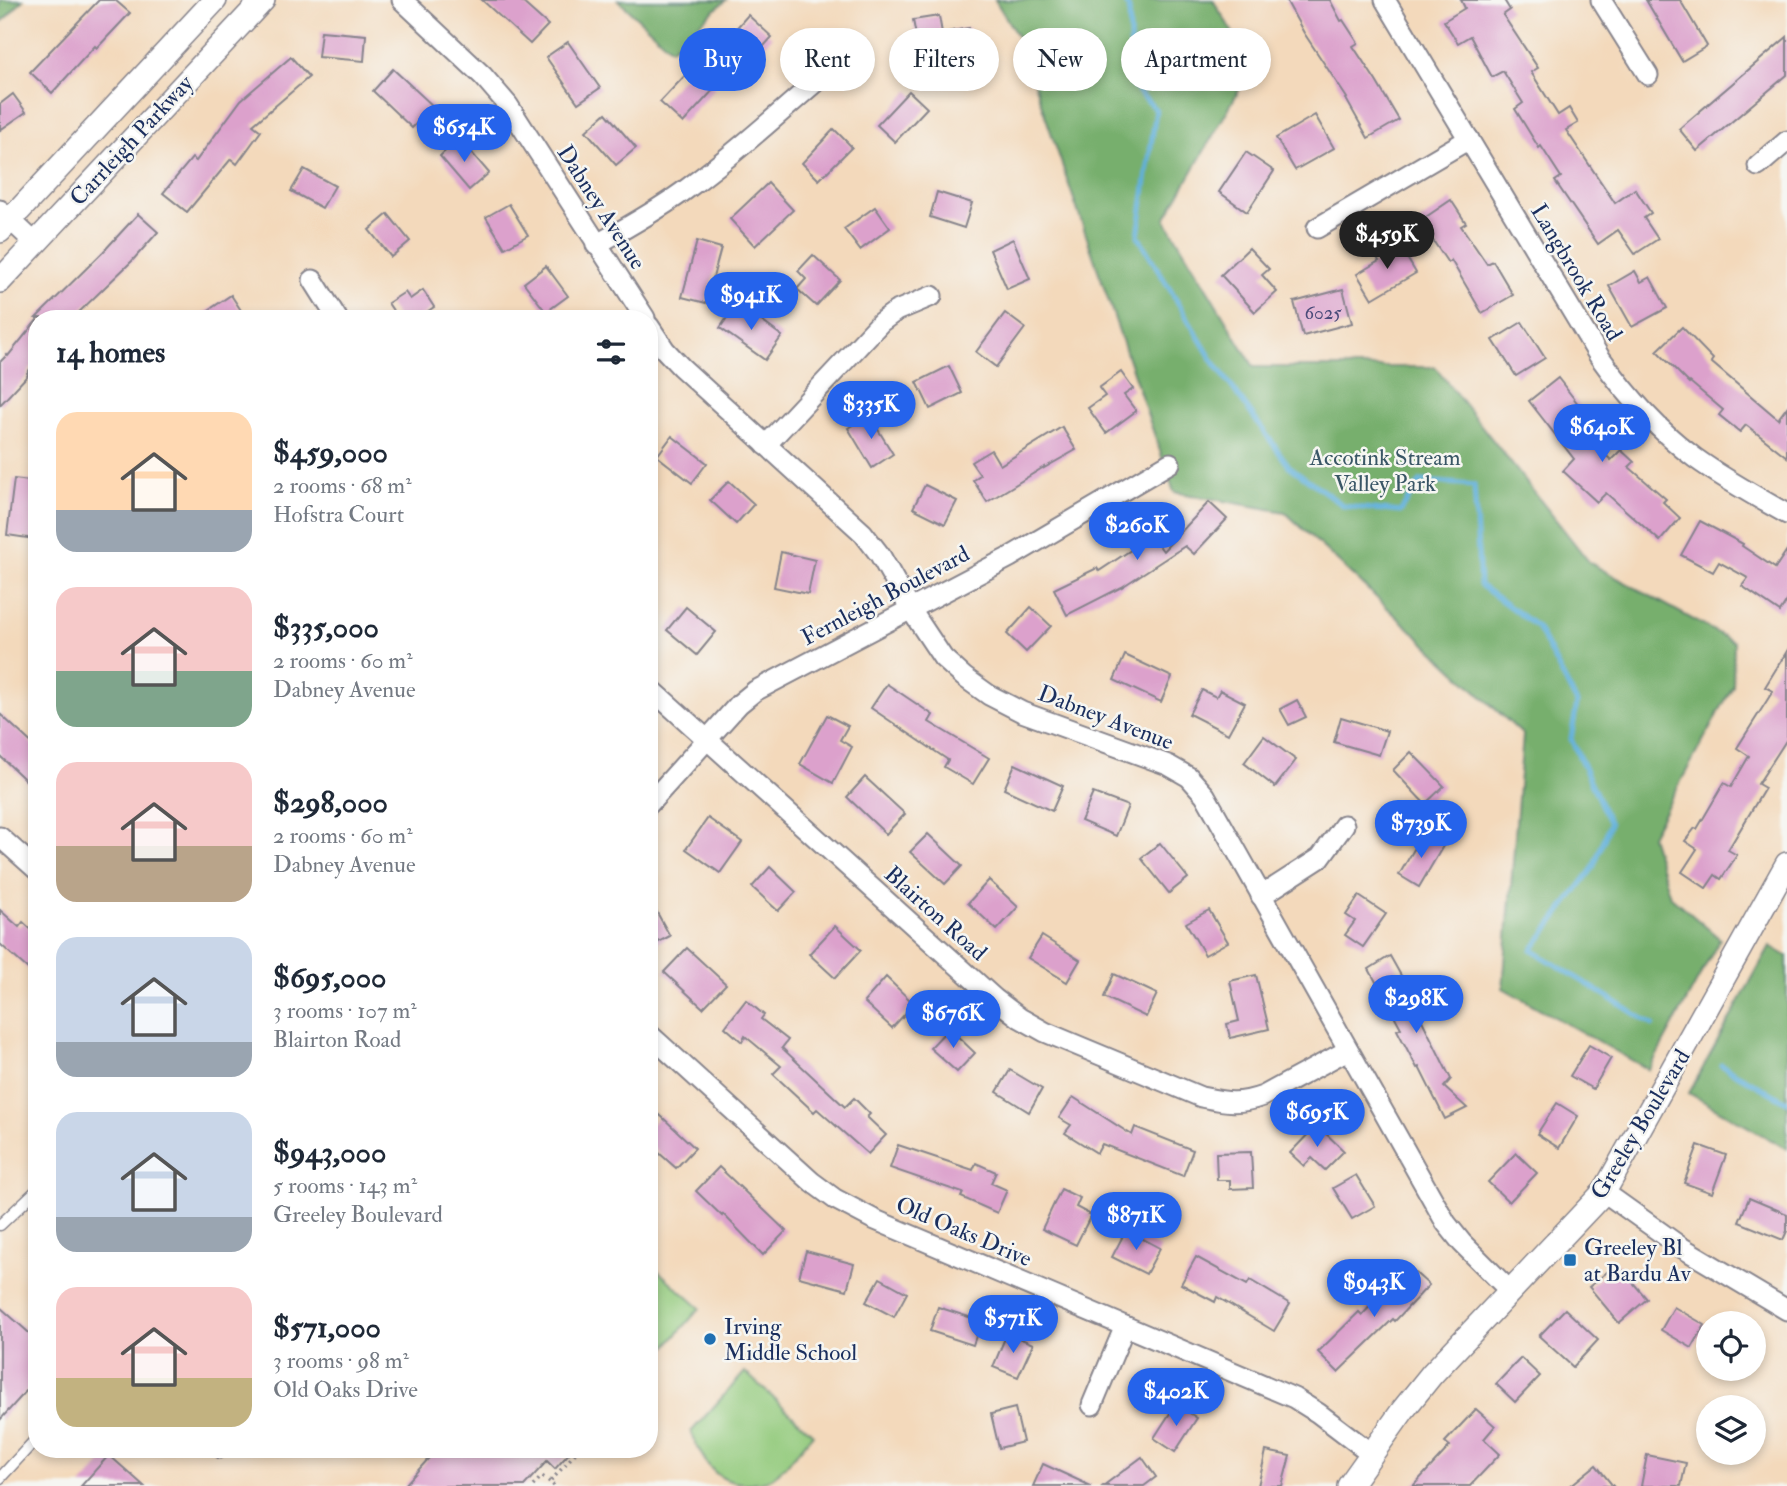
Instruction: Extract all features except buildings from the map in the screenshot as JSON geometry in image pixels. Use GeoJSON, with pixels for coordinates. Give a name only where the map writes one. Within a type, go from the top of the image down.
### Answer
{"type":"FeatureCollection","features":[{"type":"Feature","properties":{"kind":"street","name":"Carrleigh Parkway"},"geometry":{"type":"LineString","coordinates":[[3,220],[215,0]]}},
{"type":"Feature","properties":{"kind":"street","name":"Carrleigh Parkway"},"geometry":{"type":"LineString","coordinates":[[0,281],[263,0]]}},
{"type":"Feature","properties":{"kind":"street","name":"Dabney Avenue"},"geometry":{"type":"LineString","coordinates":[[402,0],[483,76],[508,105],[640,310]]}},
{"type":"Feature","properties":{"kind":"street","name":"Langbrook Road"},"geometry":{"type":"LineString","coordinates":[[1385,0],[1599,356],[1623,390],[1656,425],[1693,456],[1732,484],[1787,514]]}},
{"type":"Feature","properties":{"kind":"street"},"geometry":{"type":"LineString","coordinates":[[1601,0],[1648,75]]}},
{"type":"Feature","properties":{"kind":"street"},"geometry":{"type":"LineString","coordinates":[[596,244],[687,189],[805,91]]}},
{"type":"Feature","properties":{"kind":"street"},"geometry":{"type":"LineString","coordinates":[[1317,228],[1468,139]]}},
{"type":"Feature","properties":{"kind":"street"},"geometry":{"type":"LineString","coordinates":[[1758,166],[1787,141]]}},
{"type":"Feature","properties":{"kind":"street"},"geometry":{"type":"LineString","coordinates":[[3,220],[35,243]]}},
{"type":"Feature","properties":{"kind":"street"},"geometry":{"type":"LineString","coordinates":[[313,280],[332,310]]}},
{"type":"Feature","properties":{"kind":"street"},"geometry":{"type":"LineString","coordinates":[[766,445],[881,322],[896,310],[932,296]]}},
{"type":"Feature","properties":{"kind":"street","name":"Dabney Avenue"},"geometry":{"type":"LineString","coordinates":[[658,339],[681,367],[863,533],[880,555],[911,610],[943,658],[964,677],[989,695],[1022,712],[1168,765],[1189,777],[1205,795],[1446,1223],[1510,1291]]}},
{"type":"Feature","properties":{"kind":"street","name":"Fernleigh Boulevard"},"geometry":{"type":"LineString","coordinates":[[658,794],[739,704],[755,691],[1010,557],[1171,463]]}},
{"type":"Feature","properties":{"kind":"street","name":"Blairton Road"},"geometry":{"type":"LineString","coordinates":[[658,695],[995,999],[1045,1032],[1201,1097],[1229,1103],[1263,1096],[1348,1050]]}},
{"type":"Feature","properties":{"kind":"street"},"geometry":{"type":"LineString","coordinates":[[1261,896],[1320,858],[1344,825]]}},
{"type":"Feature","properties":{"kind":"street"},"geometry":{"type":"LineString","coordinates":[[0,837],[28,862]]}},
{"type":"Feature","properties":{"kind":"street","name":"Greeley Boulevard"},"geometry":{"type":"LineString","coordinates":[[1349,1486],[1432,1374],[1604,1192],[1787,864]]}},
{"type":"Feature","properties":{"kind":"street","name":"Old Oaks Drive"},"geometry":{"type":"LineString","coordinates":[[658,1042],[812,1182],[835,1199],[873,1219],[1294,1398],[1372,1454]]}},
{"type":"Feature","properties":{"kind":"street"},"geometry":{"type":"LineString","coordinates":[[1604,1192],[1681,1247],[1787,1310]]}},
{"type":"Feature","properties":{"kind":"street"},"geometry":{"type":"LineString","coordinates":[[1092,1405],[1125,1326]]}},
{"type":"Feature","properties":{"kind":"lane"},"geometry":{"type":"LineString","coordinates":[[0,1225],[28,1199]]}},
{"type":"Feature","properties":{"kind":"lane"},"geometry":{"type":"LineString","coordinates":[[0,1478],[28,1448]]}},
{"type":"Feature","properties":{"kind":"path"},"geometry":{"type":"LineString","coordinates":[[533,1486],[542,1476],[552,1484],[572,1458]]}},
{"type":"Feature","properties":{"kind":"green space"},"geometry":{"type":"Polygon","coordinates":[[[0,0],[23,0],[3,21],[0,18],[0,0]]]}},
{"type":"Feature","properties":{"kind":"green space"},"geometry":{"type":"Polygon","coordinates":[[[618,0],[726,0],[695,28],[679,28],[679,42],[671,49],[618,0]]]}},
{"type":"Feature","properties":{"kind":"green space","name":"Accotink Stream Valley Park"},"geometry":{"type":"Polygon","coordinates":[[[995,0],[1213,0],[1230,28],[1121,28],[1121,91],[1239,91],[1165,219],[1254,367],[1435,367],[1590,563],[1734,642],[1733,686],[1651,836],[1670,896],[1720,939],[1649,1070],[1503,988],[1523,735],[1285,512],[1174,492],[1037,91],[1107,91],[1107,28],[1013,29],[995,0]]]}},
{"type":"Feature","properties":{"kind":"green space"},"geometry":{"type":"Polygon","coordinates":[[[1770,946],[1787,956],[1787,1149],[1689,1093],[1770,946]]]}},
{"type":"Feature","properties":{"kind":"green space"},"geometry":{"type":"Polygon","coordinates":[[[658,1271],[700,1308],[658,1356],[658,1271]]]}},
{"type":"Feature","properties":{"kind":"green space"},"geometry":{"type":"Polygon","coordinates":[[[745,1372],[813,1434],[772,1478],[739,1483],[719,1476],[712,1470],[700,1453],[691,1432],[745,1372]]]}},
{"type":"Feature","properties":{"kind":"waterway"},"geometry":{"type":"LineString","coordinates":[[1124,0],[1129,9],[1132,85],[1156,110],[1138,236],[1211,358],[1289,466],[1344,506],[1400,512],[1421,481],[1474,485],[1480,585],[1537,627],[1577,703],[1571,739],[1610,824],[1593,868],[1532,950],[1653,1025]]}},
{"type":"Feature","properties":{"kind":"waterway"},"geometry":{"type":"LineString","coordinates":[[1721,1065],[1787,1102]]}},
{"type":"Feature","properties":{"kind":"place","name":"Greeley Bl at Bardu Av"},"geometry":{"type":"Point","coordinates":[1570,1260]}},
{"type":"Feature","properties":{"kind":"place","name":"Irving Middle School"},"geometry":{"type":"Point","coordinates":[710,1339]}}]}
